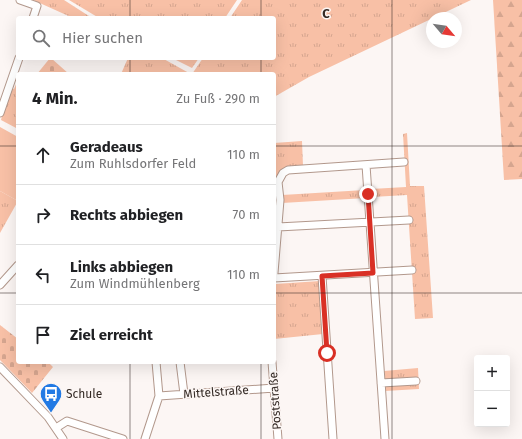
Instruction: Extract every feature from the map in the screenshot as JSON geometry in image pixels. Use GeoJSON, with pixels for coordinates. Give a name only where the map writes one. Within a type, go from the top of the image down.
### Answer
{"type":"FeatureCollection","features":[{"type":"Feature","properties":{"kind":"street"},"geometry":{"type":"LineString","coordinates":[[20,0],[37,6],[34,16]]}},
{"type":"Feature","properties":{"kind":"street"},"geometry":{"type":"LineString","coordinates":[[0,113],[18,60]]}},
{"type":"Feature","properties":{"kind":"street"},"geometry":{"type":"LineString","coordinates":[[276,250],[280,200],[278,182],[283,173],[288,170],[366,166],[404,162]]}},
{"type":"Feature","properties":{"kind":"street"},"geometry":{"type":"LineString","coordinates":[[366,166],[385,439]]}},
{"type":"Feature","properties":{"kind":"street"},"geometry":{"type":"LineString","coordinates":[[278,228],[409,220]]}},
{"type":"Feature","properties":{"kind":"street"},"geometry":{"type":"LineString","coordinates":[[0,285],[16,267]]}},
{"type":"Feature","properties":{"kind":"street"},"geometry":{"type":"LineString","coordinates":[[276,278],[412,270]]}},
{"type":"Feature","properties":{"kind":"street"},"geometry":{"type":"LineString","coordinates":[[322,276],[334,439]]}},
{"type":"Feature","properties":{"kind":"street"},"geometry":{"type":"LineString","coordinates":[[145,439],[159,396],[156,364]]}},
{"type":"Feature","properties":{"kind":"street"},"geometry":{"type":"LineString","coordinates":[[180,364],[184,394]]}},
{"type":"Feature","properties":{"kind":"street","name":"Poststraße"},"geometry":{"type":"LineString","coordinates":[[272,364],[278,439]]}},
{"type":"Feature","properties":{"kind":"street"},"geometry":{"type":"LineString","coordinates":[[0,367],[56,428],[63,439]]}},
{"type":"Feature","properties":{"kind":"street"},"geometry":{"type":"LineString","coordinates":[[381,383],[416,381]]}},
{"type":"Feature","properties":{"kind":"street","name":"Mittelstraße"},"geometry":{"type":"LineString","coordinates":[[159,396],[274,388]]}},
{"type":"Feature","properties":{"kind":"street"},"geometry":{"type":"LineString","coordinates":[[56,428],[67,422],[123,439]]}},
{"type":"Feature","properties":{"kind":"green space"},"geometry":{"type":"Polygon","coordinates":[[[33,0],[64,0],[89,16],[69,16],[33,0]]]}},
{"type":"Feature","properties":{"kind":"green space"},"geometry":{"type":"Polygon","coordinates":[[[69,0],[237,0],[226,16],[96,16],[69,0]]]}},
{"type":"Feature","properties":{"kind":"green space"},"geometry":{"type":"Polygon","coordinates":[[[242,0],[471,0],[446,12],[426,12],[426,21],[309,77],[276,96],[276,72],[193,72],[202,60],[276,60],[276,16],[231,16],[242,0]]]}},
{"type":"Feature","properties":{"kind":"green space"},"geometry":{"type":"Polygon","coordinates":[[[493,0],[522,0],[522,179],[504,180],[493,0]]]}},
{"type":"Feature","properties":{"kind":"green space"},"geometry":{"type":"Polygon","coordinates":[[[48,60],[53,60],[67,72],[39,72],[48,60]]]}},
{"type":"Feature","properties":{"kind":"green space"},"geometry":{"type":"Polygon","coordinates":[[[127,60],[166,60],[187,72],[122,72],[127,60]]]}},
{"type":"Feature","properties":{"kind":"green space"},"geometry":{"type":"Polygon","coordinates":[[[176,60],[198,60],[192,68],[176,60]]]}},
{"type":"Feature","properties":{"kind":"green space"},"geometry":{"type":"Polygon","coordinates":[[[16,84],[16,128],[1,120],[11,88],[14,89],[16,84]]]}},
{"type":"Feature","properties":{"kind":"green space"},"geometry":{"type":"Polygon","coordinates":[[[0,127],[16,136],[16,200],[0,191],[0,127]]]}},
{"type":"Feature","properties":{"kind":"green space"},"geometry":{"type":"Polygon","coordinates":[[[407,133],[410,186],[424,186],[433,318],[415,319],[407,195],[372,197],[371,189],[406,187],[403,134],[407,133]]]}},
{"type":"Feature","properties":{"kind":"green space"},"geometry":{"type":"Polygon","coordinates":[[[302,141],[303,166],[284,170],[280,173],[276,181],[276,143],[302,141]]]}},
{"type":"Feature","properties":{"kind":"green space"},"geometry":{"type":"Polygon","coordinates":[[[365,190],[363,196],[366,198],[282,203],[282,195],[365,190]]]}},
{"type":"Feature","properties":{"kind":"green space"},"geometry":{"type":"Polygon","coordinates":[[[0,191],[16,200],[16,205],[0,233],[0,191]]]}},
{"type":"Feature","properties":{"kind":"green space"},"geometry":{"type":"Polygon","coordinates":[[[320,281],[323,334],[276,339],[276,284],[320,281]]]}},
{"type":"Feature","properties":{"kind":"green space"},"geometry":{"type":"Polygon","coordinates":[[[0,325],[16,337],[16,364],[50,364],[53,367],[32,393],[0,360],[0,325]]]}},
{"type":"Feature","properties":{"kind":"green space"},"geometry":{"type":"Polygon","coordinates":[[[418,368],[419,389],[385,391],[384,371],[418,368]]]}},
{"type":"Feature","properties":{"kind":"place","name":"Schule"},"geometry":{"type":"Point","coordinates":[51,414]}},
{"type":"Feature","properties":{"kind":"route"},"geometry":{"type":"LineString","coordinates":[[327,353],[322,276],[373,273],[368,194]]}}]}
